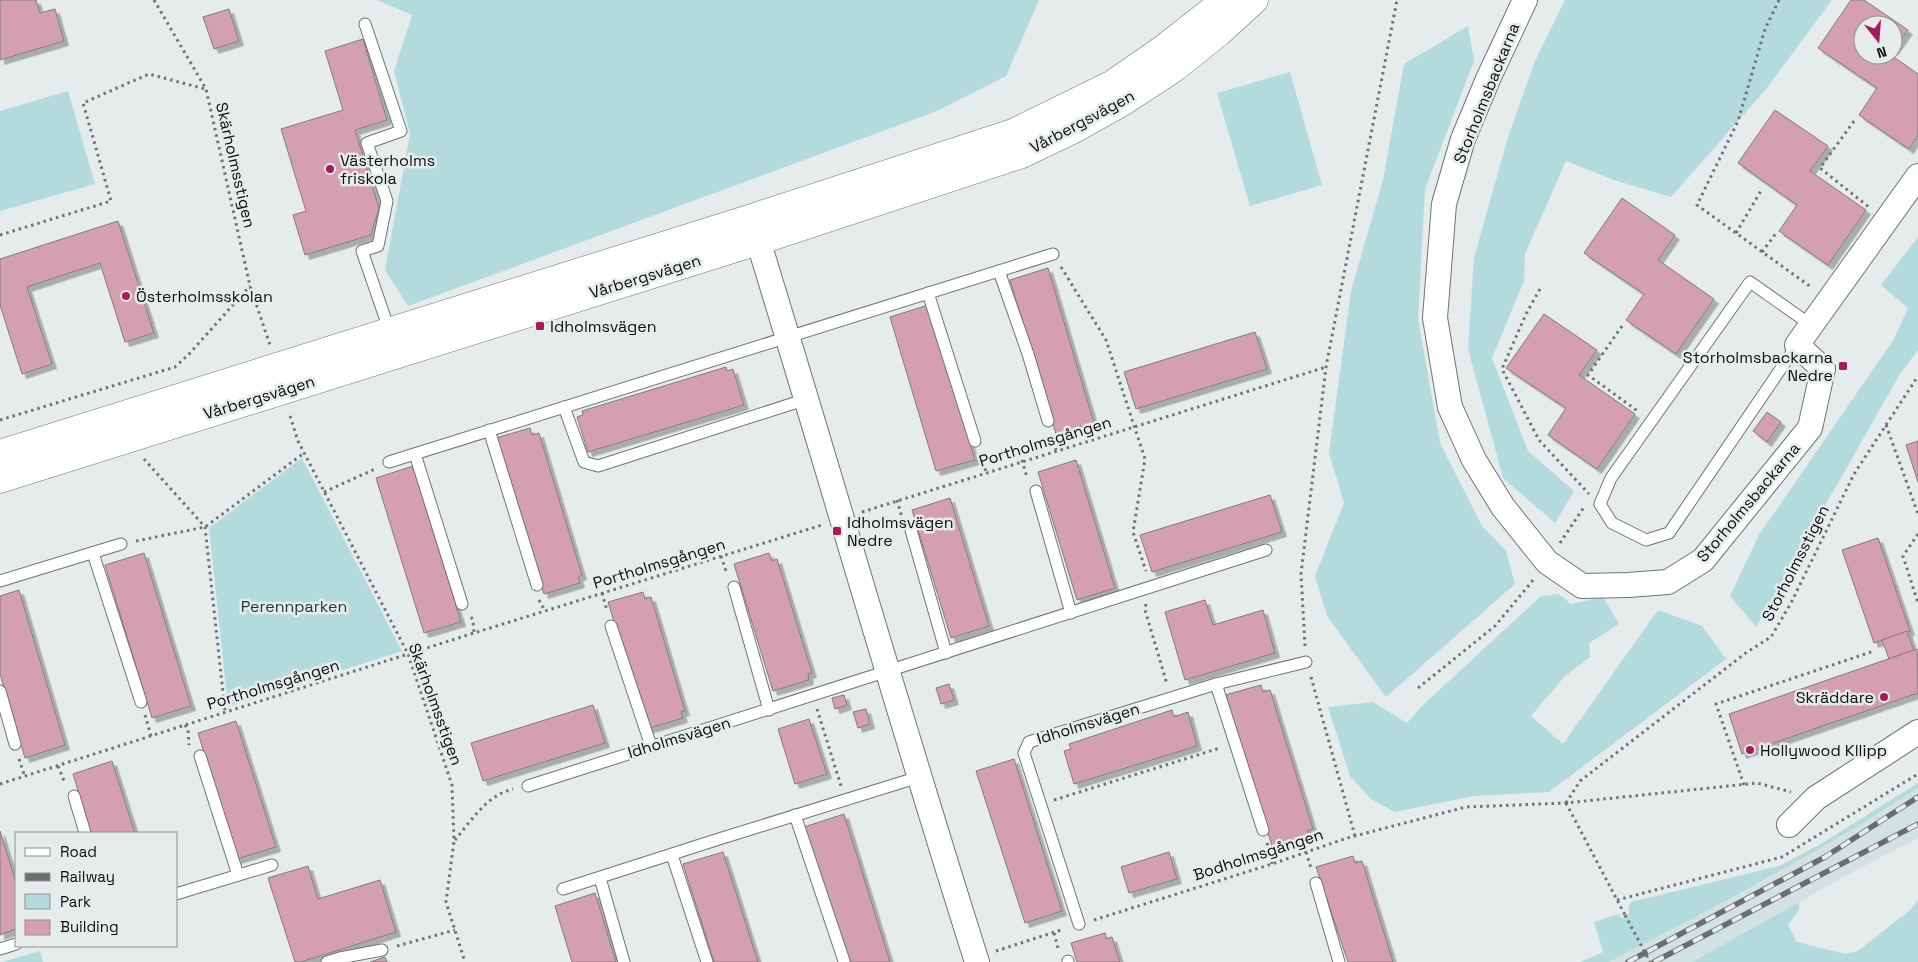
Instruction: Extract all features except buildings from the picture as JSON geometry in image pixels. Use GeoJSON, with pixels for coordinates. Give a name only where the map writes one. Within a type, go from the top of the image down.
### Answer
{"type":"FeatureCollection","features":[{"type":"Feature","properties":{"kind":"street","name":"Vårbergsvägen"},"geometry":{"type":"LineString","coordinates":[[0,479],[755,230],[1013,133],[1114,84],[1162,50],[1226,0]]}},
{"type":"Feature","properties":{"kind":"street","name":"Vårbergsvägen"},"geometry":{"type":"LineString","coordinates":[[0,454],[390,332],[1022,154],[1072,130],[1122,102],[1174,68],[1219,32],[1254,0]]}},
{"type":"Feature","properties":{"kind":"street","name":"Storholmsbackarna"},"geometry":{"type":"LineString","coordinates":[[1525,0],[1488,79],[1463,139],[1444,204],[1435,318],[1450,408],[1474,460],[1503,507],[1547,562],[1582,586],[1668,582],[1703,560],[1810,428],[1823,369],[1797,344]]}},
{"type":"Feature","properties":{"kind":"street"},"geometry":{"type":"LineString","coordinates":[[1797,344],[1918,176]]}},
{"type":"Feature","properties":{"kind":"street"},"geometry":{"type":"LineString","coordinates":[[755,230],[919,777],[976,960]]}},
{"type":"Feature","properties":{"kind":"street"},"geometry":{"type":"LineString","coordinates":[[1789,825],[1816,798],[1918,732]]}},
{"type":"Feature","properties":{"kind":"lane"},"geometry":{"type":"LineString","coordinates":[[365,24],[401,131],[367,143],[387,201],[378,246],[362,251],[390,332]]}},
{"type":"Feature","properties":{"kind":"lane"},"geometry":{"type":"LineString","coordinates":[[389,462],[1053,254]]}},
{"type":"Feature","properties":{"kind":"lane"},"geometry":{"type":"LineString","coordinates":[[999,271],[1028,354],[1048,421]]}},
{"type":"Feature","properties":{"kind":"lane"},"geometry":{"type":"LineString","coordinates":[[1797,344],[1669,533],[1646,540],[1612,523],[1600,504],[1611,478],[1750,282],[1811,325]]}},
{"type":"Feature","properties":{"kind":"lane"},"geometry":{"type":"LineString","coordinates":[[928,293],[975,441]]}},
{"type":"Feature","properties":{"kind":"lane"},"geometry":{"type":"LineString","coordinates":[[564,407],[584,462],[598,466],[807,399]]}},
{"type":"Feature","properties":{"kind":"lane"},"geometry":{"type":"LineString","coordinates":[[488,430],[537,585]]}},
{"type":"Feature","properties":{"kind":"lane"},"geometry":{"type":"LineString","coordinates":[[416,454],[462,604]]}},
{"type":"Feature","properties":{"kind":"lane"},"geometry":{"type":"LineString","coordinates":[[1036,490],[1071,613]]}},
{"type":"Feature","properties":{"kind":"lane"},"geometry":{"type":"LineString","coordinates":[[911,530],[946,653]]}},
{"type":"Feature","properties":{"kind":"lane"},"geometry":{"type":"LineString","coordinates":[[0,581],[121,544]]}},
{"type":"Feature","properties":{"kind":"lane","name":"Idholmsvägen"},"geometry":{"type":"LineString","coordinates":[[528,786],[1266,550]]}},
{"type":"Feature","properties":{"kind":"lane"},"geometry":{"type":"LineString","coordinates":[[93,553],[141,702]]}},
{"type":"Feature","properties":{"kind":"lane"},"geometry":{"type":"LineString","coordinates":[[734,587],[769,710]]}},
{"type":"Feature","properties":{"kind":"lane"},"geometry":{"type":"LineString","coordinates":[[611,626],[651,746]]}},
{"type":"Feature","properties":{"kind":"lane","name":"Idholmsvägen"},"geometry":{"type":"LineString","coordinates":[[1078,924],[1042,804],[1024,754],[1028,742],[1216,684],[1306,662]]}},
{"type":"Feature","properties":{"kind":"lane"},"geometry":{"type":"LineString","coordinates":[[1216,684],[1263,830]]}},
{"type":"Feature","properties":{"kind":"lane"},"geometry":{"type":"LineString","coordinates":[[0,691],[15,744]]}},
{"type":"Feature","properties":{"kind":"lane"},"geometry":{"type":"LineString","coordinates":[[200,756],[238,875]]}},
{"type":"Feature","properties":{"kind":"lane"},"geometry":{"type":"LineString","coordinates":[[563,889],[919,777]]}},
{"type":"Feature","properties":{"kind":"lane"},"geometry":{"type":"LineString","coordinates":[[74,796],[86,832]]}},
{"type":"Feature","properties":{"kind":"lane"},"geometry":{"type":"LineString","coordinates":[[795,816],[844,961]]}},
{"type":"Feature","properties":{"kind":"lane"},"geometry":{"type":"LineString","coordinates":[[672,855],[707,962]]}},
{"type":"Feature","properties":{"kind":"lane"},"geometry":{"type":"LineString","coordinates":[[178,893],[272,865]]}},
{"type":"Feature","properties":{"kind":"lane"},"geometry":{"type":"LineString","coordinates":[[600,878],[624,962]]}},
{"type":"Feature","properties":{"kind":"lane"},"geometry":{"type":"LineString","coordinates":[[1316,883],[1339,962]]}},
{"type":"Feature","properties":{"kind":"lane"},"geometry":{"type":"LineString","coordinates":[[0,949],[15,944]]}},
{"type":"Feature","properties":{"kind":"lane"},"geometry":{"type":"LineString","coordinates":[[332,961],[382,950]]}},
{"type":"Feature","properties":{"kind":"path","name":"Skärholmsstigen"},"geometry":{"type":"LineString","coordinates":[[154,0],[206,89],[250,286],[270,345]]}},
{"type":"Feature","properties":{"kind":"path"},"geometry":{"type":"LineString","coordinates":[[1355,836],[1306,662],[1301,574],[1326,367],[1397,0]]}},
{"type":"Feature","properties":{"kind":"path"},"geometry":{"type":"LineString","coordinates":[[1779,0],[1765,28],[1738,121],[1697,205],[1829,300]]}},
{"type":"Feature","properties":{"kind":"path"},"geometry":{"type":"LineString","coordinates":[[0,235],[111,201],[83,103],[149,74],[206,89]]}},
{"type":"Feature","properties":{"kind":"path"},"geometry":{"type":"LineString","coordinates":[[1854,121],[1820,168],[1886,220]]}},
{"type":"Feature","properties":{"kind":"path"},"geometry":{"type":"LineString","coordinates":[[1736,233],[1762,189]]}},
{"type":"Feature","properties":{"kind":"path"},"geometry":{"type":"LineString","coordinates":[[1762,252],[1776,233]]}},
{"type":"Feature","properties":{"kind":"path"},"geometry":{"type":"LineString","coordinates":[[1053,254],[1106,340],[1145,459],[1133,532],[1151,587],[1145,610],[1172,697]]}},
{"type":"Feature","properties":{"kind":"path"},"geometry":{"type":"LineString","coordinates":[[0,420],[175,366],[189,354],[250,286]]}},
{"type":"Feature","properties":{"kind":"path"},"geometry":{"type":"LineString","coordinates":[[1540,289],[1526,314],[1502,369],[1539,440],[1591,496]]}},
{"type":"Feature","properties":{"kind":"path"},"geometry":{"type":"LineString","coordinates":[[1622,326],[1588,375],[1652,421]]}},
{"type":"Feature","properties":{"kind":"path","name":"Portholmsgången"},"geometry":{"type":"LineString","coordinates":[[0,784],[1022,460],[1326,367]]}},
{"type":"Feature","properties":{"kind":"path","name":"Storholmsstigen"},"geometry":{"type":"LineString","coordinates":[[1566,803],[1580,781],[1747,652],[1771,637],[1791,603],[1854,474],[1918,376]]}},
{"type":"Feature","properties":{"kind":"path","name":"Skärholmsstigen"},"geometry":{"type":"LineString","coordinates":[[290,416],[298,441],[408,654],[452,785],[454,841],[446,902],[466,962]]}},
{"type":"Feature","properties":{"kind":"path"},"geometry":{"type":"LineString","coordinates":[[1886,424],[1918,514]]}},
{"type":"Feature","properties":{"kind":"path"},"geometry":{"type":"LineString","coordinates":[[126,439],[205,527],[226,712]]}},
{"type":"Feature","properties":{"kind":"path"},"geometry":{"type":"LineString","coordinates":[[121,544],[205,527],[304,453]]}},
{"type":"Feature","properties":{"kind":"path"},"geometry":{"type":"LineString","coordinates":[[324,492],[389,462]]}},
{"type":"Feature","properties":{"kind":"path"},"geometry":{"type":"LineString","coordinates":[[1418,688],[1495,626],[1547,562],[1585,504]]}},
{"type":"Feature","properties":{"kind":"path"},"geometry":{"type":"LineString","coordinates":[[1918,534],[1903,556],[1918,603]]}},
{"type":"Feature","properties":{"kind":"path"},"geometry":{"type":"LineString","coordinates":[[1744,785],[1716,704],[1874,651]]}},
{"type":"Feature","properties":{"kind":"path"},"geometry":{"type":"LineString","coordinates":[[813,696],[845,800]]}},
{"type":"Feature","properties":{"kind":"path"},"geometry":{"type":"LineString","coordinates":[[1042,804],[1226,747]]}},
{"type":"Feature","properties":{"kind":"path"},"geometry":{"type":"LineString","coordinates":[[1617,900],[1782,857],[1918,774]]}},
{"type":"Feature","properties":{"kind":"path","name":"Bodholmsgången"},"geometry":{"type":"LineString","coordinates":[[976,960],[1078,924],[1272,864],[1355,836],[1466,807],[1566,803],[1758,783],[1816,798]]}},
{"type":"Feature","properties":{"kind":"path"},"geometry":{"type":"LineString","coordinates":[[454,841],[486,804],[502,792],[528,786]]}},
{"type":"Feature","properties":{"kind":"path"},"geometry":{"type":"LineString","coordinates":[[1566,803],[1650,962]]}},
{"type":"Feature","properties":{"kind":"path"},"geometry":{"type":"LineString","coordinates":[[1263,830],[1272,864]]}},
{"type":"Feature","properties":{"kind":"path"},"geometry":{"type":"LineString","coordinates":[[382,950],[455,930]]}},
{"type":"Feature","properties":{"kind":"shaded area"},"geometry":{"type":"Polygon","coordinates":[[[1918,788],[1918,838],[1856,870],[1692,962],[1609,962],[1768,879],[1918,788]]]}},
{"type":"Feature","properties":{"kind":"green space"},"geometry":{"type":"Polygon","coordinates":[[[377,0],[1039,0],[1006,76],[937,111],[408,306],[385,270],[410,134],[394,71],[412,15],[377,0]]]}},
{"type":"Feature","properties":{"kind":"green space"},"geometry":{"type":"Polygon","coordinates":[[[1565,0],[1832,0],[1766,89],[1671,197],[1614,180],[1566,161],[1525,254],[1524,281],[1492,358],[1528,451],[1574,491],[1555,523],[1503,478],[1468,349],[1474,258],[1508,137],[1535,61],[1565,0]]]}},
{"type":"Feature","properties":{"kind":"green space"},"geometry":{"type":"Polygon","coordinates":[[[1468,26],[1474,61],[1425,189],[1418,319],[1440,443],[1482,526],[1506,551],[1515,584],[1386,697],[1327,616],[1315,576],[1344,503],[1329,453],[1351,291],[1383,180],[1404,64],[1468,26]]]}},
{"type":"Feature","properties":{"kind":"green space"},"geometry":{"type":"Polygon","coordinates":[[[1290,72],[1322,185],[1250,206],[1217,93],[1290,72]]]}},
{"type":"Feature","properties":{"kind":"green space"},"geometry":{"type":"Polygon","coordinates":[[[68,91],[95,184],[0,211],[0,111],[68,91]]]}},
{"type":"Feature","properties":{"kind":"green space"},"geometry":{"type":"Polygon","coordinates":[[[1918,237],[1918,350],[1900,374],[1756,627],[1730,596],[1759,535],[1894,339],[1908,308],[1881,285],[1918,237]]]}},
{"type":"Feature","properties":{"kind":"green space","name":"Perennparken"},"geometry":{"type":"Polygon","coordinates":[[[302,458],[402,651],[228,707],[209,528],[302,458]]]}},
{"type":"Feature","properties":{"kind":"green space"},"geometry":{"type":"Polygon","coordinates":[[[1559,594],[1571,604],[1603,597],[1619,624],[1589,643],[1590,657],[1565,676],[1531,716],[1563,744],[1658,610],[1702,626],[1726,659],[1549,792],[1474,796],[1395,812],[1371,799],[1350,776],[1328,707],[1373,702],[1407,723],[1422,706],[1541,596],[1559,594]]]}},
{"type":"Feature","properties":{"kind":"green space"},"geometry":{"type":"Polygon","coordinates":[[[1918,783],[1918,788],[1843,835],[1688,921],[1609,962],[1580,962],[1603,952],[1594,922],[1619,914],[1621,918],[1630,913],[1628,908],[1631,902],[1779,866],[1819,845],[1918,783]]]}},
{"type":"Feature","properties":{"kind":"green space"},"geometry":{"type":"Polygon","coordinates":[[[1918,900],[1918,962],[1692,962],[1799,902],[1799,910],[1788,925],[1797,942],[1845,954],[1858,951],[1910,910],[1918,900]]]}},
{"type":"Feature","properties":{"kind":"green space"},"geometry":{"type":"Polygon","coordinates":[[[40,951],[43,962],[2,962],[40,951]]]}},
{"type":"Feature","properties":{"kind":"railway"},"geometry":{"type":"LineString","coordinates":[[1628,962],[1825,857],[1918,797]]}},
{"type":"Feature","properties":{"kind":"railway"},"geometry":{"type":"LineString","coordinates":[[1654,962],[1918,824]]}},
{"type":"Feature","properties":{"kind":"place","name":"Västerholms friskola"},"geometry":{"type":"Point","coordinates":[330,169]}},
{"type":"Feature","properties":{"kind":"place","name":"Österholmsskolan"},"geometry":{"type":"Point","coordinates":[126,296]}},
{"type":"Feature","properties":{"kind":"place","name":"Idholmsvägen"},"geometry":{"type":"Point","coordinates":[540,326]}},
{"type":"Feature","properties":{"kind":"place","name":"Storholmsbackarna Nedre"},"geometry":{"type":"Point","coordinates":[1843,366]}},
{"type":"Feature","properties":{"kind":"place","name":"Idholmsvägen Nedre"},"geometry":{"type":"Point","coordinates":[837,531]}},
{"type":"Feature","properties":{"kind":"place","name":"Skräddare"},"geometry":{"type":"Point","coordinates":[1884,697]}},
{"type":"Feature","properties":{"kind":"place","name":"Hollywood Kllipp"},"geometry":{"type":"Point","coordinates":[1750,750]}}]}
